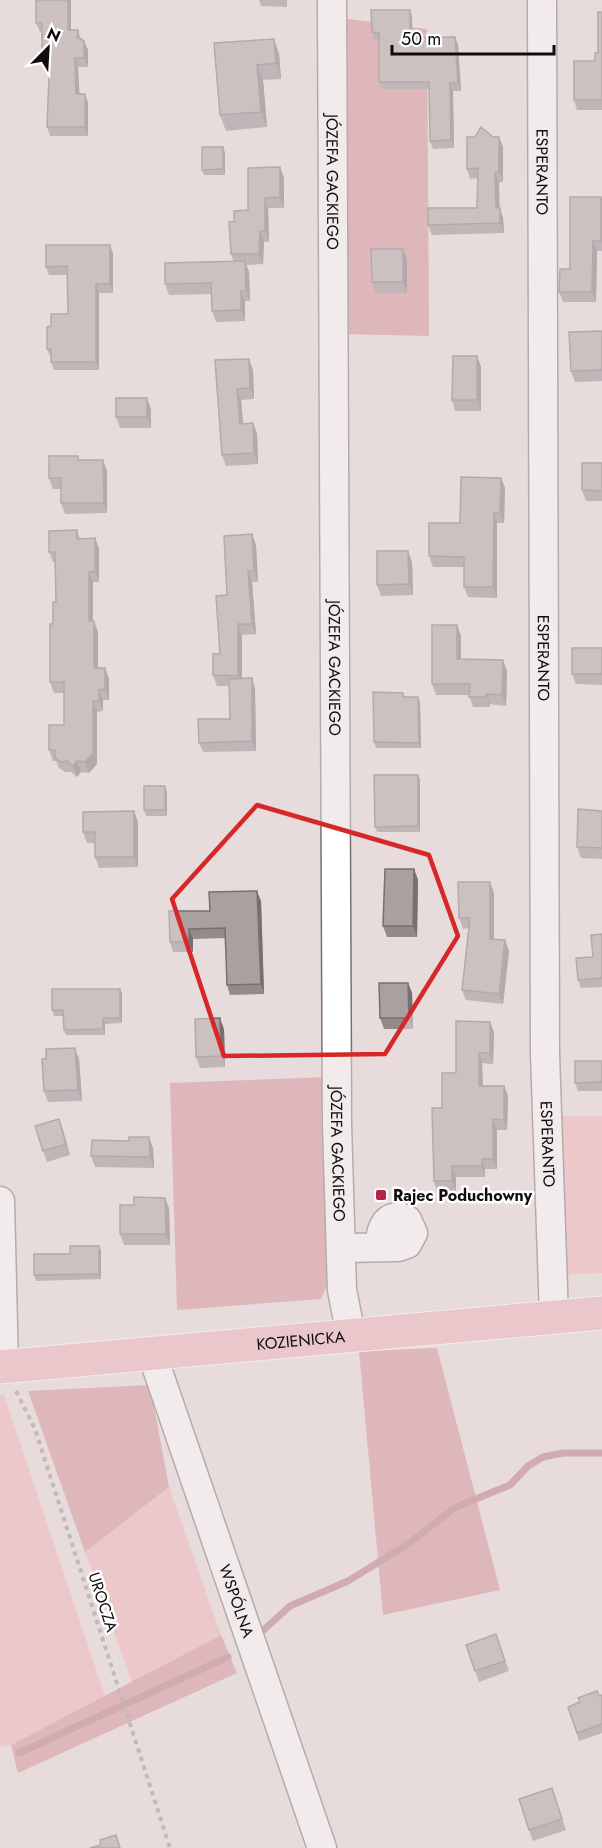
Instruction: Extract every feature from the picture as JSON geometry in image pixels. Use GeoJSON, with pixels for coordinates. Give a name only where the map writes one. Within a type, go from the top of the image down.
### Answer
{"type":"FeatureCollection","features":[{"type":"Feature","properties":{"kind":"main road","name":"KOZIENICKA"},"geometry":{"type":"LineString","coordinates":[[2,1367],[602,1313]]}},
{"type":"Feature","properties":{"kind":"street","name":"JÓZEFA GACKIEGO"},"geometry":{"type":"LineString","coordinates":[[332,0],[335,913],[342,1290],[351,1335]]}},
{"type":"Feature","properties":{"kind":"street","name":"ESPERANTO"},"geometry":{"type":"LineString","coordinates":[[542,0],[545,1043],[554,1317]]}},
{"type":"Feature","properties":{"kind":"street"},"geometry":{"type":"LineString","coordinates":[[0,1201],[2,1367]]}},
{"type":"Feature","properties":{"kind":"street"},"geometry":{"type":"LineString","coordinates":[[341,1248],[380,1247]]}},
{"type":"Feature","properties":{"kind":"street","name":"WSPÓLNA"},"geometry":{"type":"LineString","coordinates":[[152,1354],[322,1848]]}},
{"type":"Feature","properties":{"kind":"path","name":"UROCZA"},"geometry":{"type":"LineString","coordinates":[[2,1367],[35,1429],[170,1848]]}},
{"type":"Feature","properties":{"kind":"highlighted area"},"geometry":{"type":"Polygon","coordinates":[[[257,805],[429,855],[458,936],[385,1054],[224,1056],[172,899],[257,805]]]}},
{"type":"Feature","properties":{"kind":"shaded area"},"geometry":{"type":"Polygon","coordinates":[[[340,18],[427,29],[429,336],[340,334],[340,18]]]}},
{"type":"Feature","properties":{"kind":"shaded area"},"geometry":{"type":"Polygon","coordinates":[[[328,1077],[328,1284],[321,1299],[177,1310],[170,1083],[328,1077]]]}},
{"type":"Feature","properties":{"kind":"shaded area"},"geometry":{"type":"Polygon","coordinates":[[[560,1116],[602,1116],[602,1273],[560,1275],[560,1116]]]}},
{"type":"Feature","properties":{"kind":"shaded area"},"geometry":{"type":"Polygon","coordinates":[[[437,1348],[500,1590],[383,1615],[359,1351],[437,1348]]]}},
{"type":"Feature","properties":{"kind":"shaded area"},"geometry":{"type":"Polygon","coordinates":[[[150,1385],[169,1487],[85,1552],[28,1391],[150,1385]]]}},
{"type":"Feature","properties":{"kind":"shaded area"},"geometry":{"type":"Polygon","coordinates":[[[0,1395],[4,1395],[105,1696],[11,1745],[0,1747],[0,1395]]]}},
{"type":"Feature","properties":{"kind":"shaded area"},"geometry":{"type":"Polygon","coordinates":[[[169,1487],[221,1635],[132,1682],[85,1552],[169,1487]]]}},
{"type":"Feature","properties":{"kind":"shaded area"},"geometry":{"type":"Polygon","coordinates":[[[221,1635],[237,1673],[18,1773],[11,1745],[221,1635]]]}},
{"type":"Feature","properties":{"kind":"building"},"geometry":{"type":"Polygon","coordinates":[[[36,0],[68,0],[68,30],[78,30],[77,37],[84,41],[84,58],[75,58],[76,94],[85,94],[85,127],[47,127],[50,51],[42,51],[42,23],[36,23],[36,0]]]}},
{"type":"Feature","properties":{"kind":"building"},"geometry":{"type":"Polygon","coordinates":[[[371,10],[410,10],[410,38],[455,37],[458,83],[450,83],[451,140],[430,141],[429,82],[379,82],[379,33],[372,32],[371,10]]]}},
{"type":"Feature","properties":{"kind":"building"},"geometry":{"type":"Polygon","coordinates":[[[598,12],[602,12],[602,100],[574,100],[574,61],[595,61],[595,53],[598,53],[598,12]]]}},
{"type":"Feature","properties":{"kind":"building"},"geometry":{"type":"Polygon","coordinates":[[[274,39],[276,63],[257,65],[261,112],[220,115],[214,43],[274,39]]]}},
{"type":"Feature","properties":{"kind":"building"},"geometry":{"type":"Polygon","coordinates":[[[481,127],[493,137],[499,137],[499,172],[495,173],[496,208],[500,208],[500,223],[428,225],[428,208],[477,208],[478,168],[467,169],[467,137],[475,137],[481,127]]]}},
{"type":"Feature","properties":{"kind":"building"},"geometry":{"type":"Polygon","coordinates":[[[202,147],[223,147],[223,169],[202,170],[202,147]]]}},
{"type":"Feature","properties":{"kind":"building"},"geometry":{"type":"Polygon","coordinates":[[[280,167],[280,197],[265,198],[265,231],[260,231],[259,254],[231,254],[229,222],[234,222],[234,211],[248,210],[248,168],[280,167]]]}},
{"type":"Feature","properties":{"kind":"building"},"geometry":{"type":"Polygon","coordinates":[[[570,197],[601,197],[601,241],[593,241],[592,292],[559,292],[560,269],[570,269],[570,197]]]}},
{"type":"Feature","properties":{"kind":"building"},"geometry":{"type":"Polygon","coordinates":[[[46,245],[110,245],[110,284],[96,284],[96,362],[51,362],[51,349],[47,349],[47,327],[51,326],[51,314],[68,314],[67,266],[46,267],[46,245]]]}},
{"type":"Feature","properties":{"kind":"building"},"geometry":{"type":"Polygon","coordinates":[[[371,249],[403,249],[403,282],[372,282],[371,249]]]}},
{"type":"Feature","properties":{"kind":"building"},"geometry":{"type":"Polygon","coordinates":[[[245,261],[246,291],[241,291],[241,310],[212,311],[211,283],[165,284],[165,263],[245,261]]]}},
{"type":"Feature","properties":{"kind":"building"},"geometry":{"type":"Polygon","coordinates":[[[602,331],[602,370],[571,371],[569,332],[602,331]]]}},
{"type":"Feature","properties":{"kind":"building"},"geometry":{"type":"Polygon","coordinates":[[[453,356],[477,356],[477,400],[452,400],[453,356]]]}},
{"type":"Feature","properties":{"kind":"building"},"geometry":{"type":"Polygon","coordinates":[[[249,359],[250,388],[237,389],[240,424],[253,423],[254,453],[222,455],[215,360],[249,359]]]}},
{"type":"Feature","properties":{"kind":"building"},"geometry":{"type":"Polygon","coordinates":[[[116,398],[147,398],[147,417],[116,417],[116,398]]]}},
{"type":"Feature","properties":{"kind":"building"},"geometry":{"type":"Polygon","coordinates":[[[49,456],[78,456],[78,460],[103,460],[104,503],[61,503],[61,478],[49,478],[49,456]]]}},
{"type":"Feature","properties":{"kind":"building"},"geometry":{"type":"Polygon","coordinates":[[[582,463],[602,463],[602,491],[582,490],[582,463]]]}},
{"type":"Feature","properties":{"kind":"building"},"geometry":{"type":"Polygon","coordinates":[[[461,477],[501,478],[500,513],[494,513],[493,587],[464,587],[464,557],[429,556],[429,523],[460,523],[461,477]]]}},
{"type":"Feature","properties":{"kind":"building"},"geometry":{"type":"Polygon","coordinates":[[[77,530],[77,539],[95,538],[95,571],[89,572],[89,621],[94,621],[94,668],[105,668],[105,689],[99,690],[99,701],[93,701],[93,753],[85,762],[77,761],[73,766],[67,761],[61,762],[55,758],[55,750],[49,750],[49,725],[64,725],[64,682],[50,682],[50,624],[53,624],[53,602],[56,602],[55,552],[49,552],[49,531],[77,530]]]}},
{"type":"Feature","properties":{"kind":"building"},"geometry":{"type":"Polygon","coordinates":[[[252,534],[254,571],[248,571],[252,624],[238,624],[238,676],[213,675],[213,654],[220,654],[216,596],[227,595],[224,536],[252,534]]]}},
{"type":"Feature","properties":{"kind":"building"},"geometry":{"type":"Polygon","coordinates":[[[377,551],[408,551],[409,584],[377,585],[377,551]]]}},
{"type":"Feature","properties":{"kind":"building"},"geometry":{"type":"Polygon","coordinates":[[[432,625],[457,625],[457,659],[503,660],[502,695],[486,694],[486,697],[469,697],[470,684],[432,684],[432,625]]]}},
{"type":"Feature","properties":{"kind":"building"},"geometry":{"type":"Polygon","coordinates":[[[572,648],[602,648],[602,674],[572,674],[572,648]]]}},
{"type":"Feature","properties":{"kind":"building"},"geometry":{"type":"Polygon","coordinates":[[[252,678],[252,741],[199,743],[198,719],[230,719],[229,679],[252,678]]]}},
{"type":"Feature","properties":{"kind":"building"},"geometry":{"type":"Polygon","coordinates":[[[373,692],[403,693],[403,697],[418,697],[419,743],[374,742],[373,692]]]}},
{"type":"Feature","properties":{"kind":"building"},"geometry":{"type":"Polygon","coordinates":[[[374,775],[418,775],[418,826],[375,827],[374,775]]]}},
{"type":"Feature","properties":{"kind":"building"},"geometry":{"type":"Polygon","coordinates":[[[144,786],[165,786],[165,810],[144,810],[144,786]]]}},
{"type":"Feature","properties":{"kind":"building"},"geometry":{"type":"Polygon","coordinates":[[[578,809],[602,811],[602,848],[577,847],[578,809]]]}},
{"type":"Feature","properties":{"kind":"building"},"geometry":{"type":"Polygon","coordinates":[[[134,811],[134,857],[95,857],[95,832],[83,832],[83,812],[134,811]]]}},
{"type":"Feature","properties":{"kind":"building"},"geometry":{"type":"Polygon","coordinates":[[[385,869],[414,869],[413,926],[383,926],[385,869]]]}},
{"type":"Feature","properties":{"kind":"building"},"geometry":{"type":"Polygon","coordinates":[[[458,882],[490,882],[490,939],[505,940],[499,994],[462,990],[470,918],[459,918],[458,882]]]}},
{"type":"Feature","properties":{"kind":"building"},"geometry":{"type":"Polygon","coordinates":[[[257,891],[261,984],[227,985],[225,928],[189,929],[189,942],[170,942],[169,911],[210,911],[209,892],[257,891]]]}},
{"type":"Feature","properties":{"kind":"building"},"geometry":{"type":"Polygon","coordinates":[[[602,934],[602,978],[578,980],[576,958],[593,957],[591,935],[602,934]]]}},
{"type":"Feature","properties":{"kind":"building"},"geometry":{"type":"Polygon","coordinates":[[[379,983],[408,983],[409,1018],[380,1018],[379,983]]]}},
{"type":"Feature","properties":{"kind":"building"},"geometry":{"type":"Polygon","coordinates":[[[52,989],[120,989],[120,1018],[103,1018],[103,1029],[64,1030],[63,1010],[52,1010],[52,989]]]}},
{"type":"Feature","properties":{"kind":"building"},"geometry":{"type":"Polygon","coordinates":[[[220,1018],[221,1056],[196,1057],[195,1019],[220,1018]]]}},
{"type":"Feature","properties":{"kind":"building"},"geometry":{"type":"Polygon","coordinates":[[[456,1021],[490,1022],[490,1053],[479,1053],[479,1086],[504,1086],[504,1120],[493,1119],[493,1159],[482,1159],[482,1166],[452,1166],[452,1181],[434,1181],[432,1108],[442,1108],[442,1073],[456,1073],[456,1021]]]}},
{"type":"Feature","properties":{"kind":"building"},"geometry":{"type":"Polygon","coordinates":[[[75,1048],[78,1090],[44,1091],[42,1059],[46,1059],[46,1049],[75,1048]]]}},
{"type":"Feature","properties":{"kind":"building"},"geometry":{"type":"Polygon","coordinates":[[[575,1061],[602,1061],[602,1082],[575,1083],[575,1061]]]}},
{"type":"Feature","properties":{"kind":"building"},"geometry":{"type":"Polygon","coordinates":[[[59,1119],[66,1144],[43,1151],[35,1126],[59,1119]]]}},
{"type":"Feature","properties":{"kind":"building"},"geometry":{"type":"Polygon","coordinates":[[[129,1137],[149,1137],[150,1157],[91,1156],[92,1140],[129,1141],[129,1137]]]}},
{"type":"Feature","properties":{"kind":"building"},"geometry":{"type":"Polygon","coordinates":[[[134,1197],[165,1198],[166,1234],[120,1234],[120,1205],[134,1205],[134,1197]]]}},
{"type":"Feature","properties":{"kind":"building"},"geometry":{"type":"Polygon","coordinates":[[[70,1246],[99,1246],[99,1274],[34,1275],[34,1254],[70,1254],[70,1246]]]}},
{"type":"Feature","properties":{"kind":"building"},"geometry":{"type":"Polygon","coordinates":[[[496,1634],[505,1661],[475,1671],[466,1645],[496,1634]]]}},
{"type":"Feature","properties":{"kind":"building"},"geometry":{"type":"Polygon","coordinates":[[[597,1691],[599,1696],[602,1695],[602,1724],[577,1733],[568,1707],[580,1702],[578,1698],[597,1691]]]}},
{"type":"Feature","properties":{"kind":"building"},"geometry":{"type":"Polygon","coordinates":[[[552,1788],[562,1819],[529,1830],[519,1799],[552,1788]]]}},
{"type":"Feature","properties":{"kind":"building"},"geometry":{"type":"Polygon","coordinates":[[[116,1835],[120,1848],[90,1848],[101,1845],[100,1840],[116,1835]]]}},
{"type":"Feature","properties":{"kind":"waterway"},"geometry":{"type":"LineString","coordinates":[[257,1636],[290,1606],[348,1581],[405,1546],[456,1507],[510,1485],[528,1466],[543,1457],[563,1453],[602,1453]]}},
{"type":"Feature","properties":{"kind":"waterway"},"geometry":{"type":"LineString","coordinates":[[19,1753],[228,1657]]}},
{"type":"Feature","properties":{"kind":"place","name":"Rajec Poduchowny"},"geometry":{"type":"Point","coordinates":[381,1195]}}]}
